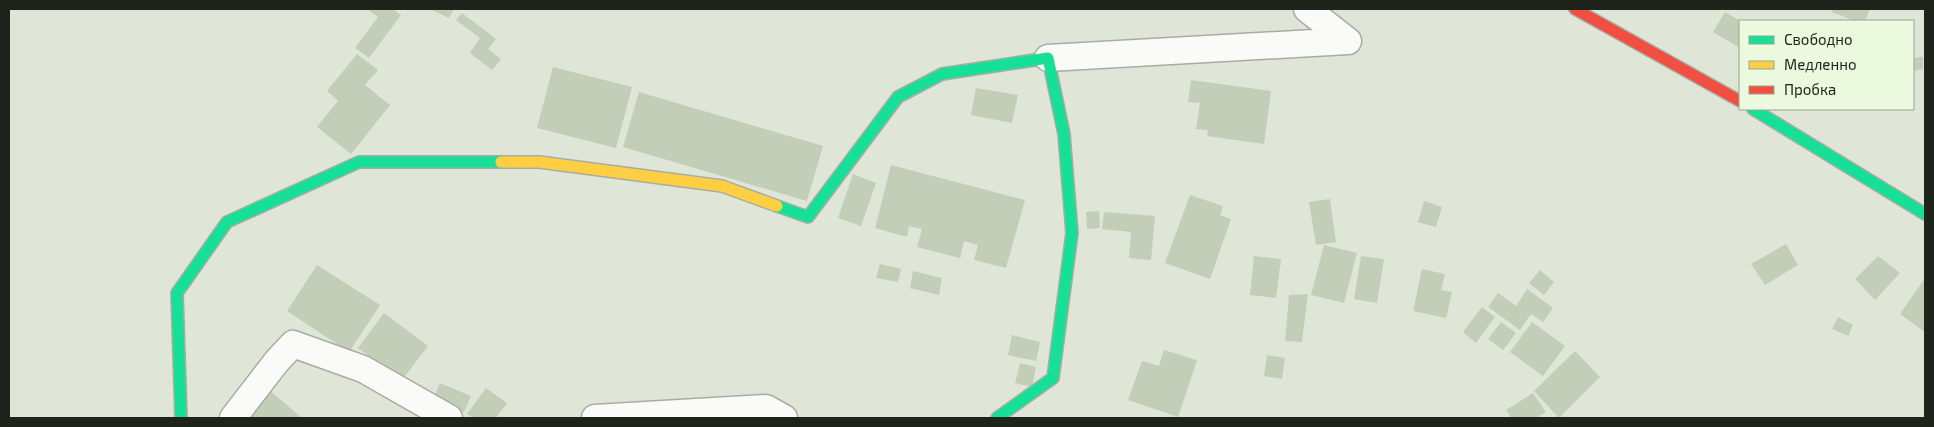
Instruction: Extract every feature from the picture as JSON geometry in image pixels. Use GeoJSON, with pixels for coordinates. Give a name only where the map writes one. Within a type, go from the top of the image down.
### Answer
{"type":"FeatureCollection","features":[{"type":"Feature","properties":{"kind":"street"},"geometry":{"type":"LineString","coordinates":[[181,418],[177,293],[227,222],[359,162],[539,162],[722,186],[808,217],[898,97],[942,74],[1048,58],[1348,41],[1307,9]]}},
{"type":"Feature","properties":{"kind":"street"},"geometry":{"type":"LineString","coordinates":[[1575,9],[1739,100]]}},
{"type":"Feature","properties":{"kind":"street"},"geometry":{"type":"LineString","coordinates":[[997,418],[1053,378],[1072,233],[1064,134],[1048,58]]}},
{"type":"Feature","properties":{"kind":"street"},"geometry":{"type":"LineString","coordinates":[[1755,110],[1925,214]]}},
{"type":"Feature","properties":{"kind":"street"},"geometry":{"type":"LineString","coordinates":[[233,418],[277,361],[293,344],[363,368],[449,418]]}},
{"type":"Feature","properties":{"kind":"street"},"geometry":{"type":"LineString","coordinates":[[595,418],[637,414],[766,408],[784,418]]}},
{"type":"Feature","properties":{"kind":"building"},"geometry":{"type":"Polygon","coordinates":[[[367,9],[393,9],[401,15],[369,58],[355,48],[378,17],[367,9]]]}},
{"type":"Feature","properties":{"kind":"building"},"geometry":{"type":"Polygon","coordinates":[[[430,9],[454,9],[449,18],[430,9]]]}},
{"type":"Feature","properties":{"kind":"building"},"geometry":{"type":"Polygon","coordinates":[[[1833,9],[1870,9],[1865,20],[1852,20],[1832,12],[1833,9]]]}},
{"type":"Feature","properties":{"kind":"building"},"geometry":{"type":"Polygon","coordinates":[[[1725,12],[1739,20],[1739,47],[1713,32],[1725,12]]]}},
{"type":"Feature","properties":{"kind":"building"},"geometry":{"type":"Polygon","coordinates":[[[462,13],[496,39],[488,49],[501,59],[492,70],[470,53],[480,38],[456,20],[462,13]]]}},
{"type":"Feature","properties":{"kind":"building"},"geometry":{"type":"Polygon","coordinates":[[[357,54],[378,70],[365,85],[390,105],[351,154],[317,127],[338,101],[327,91],[357,54]]]}},
{"type":"Feature","properties":{"kind":"building"},"geometry":{"type":"Polygon","coordinates":[[[1923,57],[1923,69],[1914,71],[1914,58],[1923,57]]]}},
{"type":"Feature","properties":{"kind":"building"},"geometry":{"type":"Polygon","coordinates":[[[553,67],[632,87],[616,148],[537,128],[553,67]]]}},
{"type":"Feature","properties":{"kind":"building"},"geometry":{"type":"Polygon","coordinates":[[[1191,80],[1271,91],[1264,144],[1207,136],[1208,130],[1196,129],[1200,103],[1188,102],[1191,80]]]}},
{"type":"Feature","properties":{"kind":"building"},"geometry":{"type":"Polygon","coordinates":[[[976,88],[1018,95],[1012,123],[971,115],[976,88]]]}},
{"type":"Feature","properties":{"kind":"building"},"geometry":{"type":"Polygon","coordinates":[[[639,92],[823,146],[807,201],[623,147],[639,92]]]}},
{"type":"Feature","properties":{"kind":"building"},"geometry":{"type":"Polygon","coordinates":[[[891,165],[1025,200],[1006,268],[974,260],[978,245],[964,241],[960,258],[917,247],[922,229],[909,226],[907,237],[875,228],[891,165]]]}},
{"type":"Feature","properties":{"kind":"building"},"geometry":{"type":"Polygon","coordinates":[[[853,174],[876,183],[861,226],[838,218],[853,174]]]}},
{"type":"Feature","properties":{"kind":"building"},"geometry":{"type":"Polygon","coordinates":[[[1190,195],[1223,206],[1220,215],[1231,219],[1210,279],[1165,263],[1190,195]]]}},
{"type":"Feature","properties":{"kind":"building"},"geometry":{"type":"Polygon","coordinates":[[[1330,199],[1336,242],[1316,245],[1309,202],[1330,199]]]}},
{"type":"Feature","properties":{"kind":"building"},"geometry":{"type":"Polygon","coordinates":[[[1424,201],[1442,207],[1436,227],[1418,222],[1424,201]]]}},
{"type":"Feature","properties":{"kind":"building"},"geometry":{"type":"Polygon","coordinates":[[[1099,211],[1100,228],[1087,229],[1086,212],[1099,211]]]}},
{"type":"Feature","properties":{"kind":"building"},"geometry":{"type":"Polygon","coordinates":[[[1104,212],[1155,216],[1151,260],[1129,258],[1131,232],[1102,229],[1104,212]]]}},
{"type":"Feature","properties":{"kind":"building"},"geometry":{"type":"Polygon","coordinates":[[[1786,244],[1798,265],[1765,285],[1751,264],[1786,244]]]}},
{"type":"Feature","properties":{"kind":"building"},"geometry":{"type":"Polygon","coordinates":[[[1324,245],[1357,253],[1344,303],[1311,295],[1324,245]]]}},
{"type":"Feature","properties":{"kind":"building"},"geometry":{"type":"Polygon","coordinates":[[[1254,256],[1281,259],[1276,298],[1250,295],[1254,256]]]}},
{"type":"Feature","properties":{"kind":"building"},"geometry":{"type":"Polygon","coordinates":[[[1361,256],[1384,259],[1377,303],[1354,299],[1361,256]]]}},
{"type":"Feature","properties":{"kind":"building"},"geometry":{"type":"Polygon","coordinates":[[[1878,256],[1900,273],[1875,300],[1855,279],[1878,256]]]}},
{"type":"Feature","properties":{"kind":"building"},"geometry":{"type":"Polygon","coordinates":[[[880,264],[901,269],[898,282],[876,278],[880,264]]]}},
{"type":"Feature","properties":{"kind":"building"},"geometry":{"type":"Polygon","coordinates":[[[317,265],[380,305],[349,352],[287,311],[317,265]]]}},
{"type":"Feature","properties":{"kind":"building"},"geometry":{"type":"Polygon","coordinates":[[[1422,269],[1445,274],[1441,290],[1452,292],[1446,318],[1413,311],[1422,269]]]}},
{"type":"Feature","properties":{"kind":"building"},"geometry":{"type":"Polygon","coordinates":[[[1540,270],[1554,282],[1544,295],[1529,283],[1540,270]]]}},
{"type":"Feature","properties":{"kind":"building"},"geometry":{"type":"Polygon","coordinates":[[[913,271],[942,278],[939,295],[910,288],[913,271]]]}},
{"type":"Feature","properties":{"kind":"building"},"geometry":{"type":"Polygon","coordinates":[[[1925,278],[1925,332],[1900,314],[1925,278]]]}},
{"type":"Feature","properties":{"kind":"building"},"geometry":{"type":"Polygon","coordinates":[[[1527,289],[1553,308],[1543,322],[1531,314],[1520,330],[1488,307],[1498,293],[1516,306],[1527,289]]]}},
{"type":"Feature","properties":{"kind":"building"},"geometry":{"type":"Polygon","coordinates":[[[1308,294],[1302,342],[1285,341],[1289,295],[1308,294]]]}},
{"type":"Feature","properties":{"kind":"building"},"geometry":{"type":"Polygon","coordinates":[[[1482,307],[1495,317],[1476,343],[1463,332],[1482,307]]]}},
{"type":"Feature","properties":{"kind":"building"},"geometry":{"type":"Polygon","coordinates":[[[384,313],[428,346],[402,380],[358,348],[384,313]]]}},
{"type":"Feature","properties":{"kind":"building"},"geometry":{"type":"Polygon","coordinates":[[[1838,317],[1853,325],[1848,336],[1832,329],[1838,317]]]}},
{"type":"Feature","properties":{"kind":"building"},"geometry":{"type":"Polygon","coordinates":[[[1501,322],[1516,333],[1503,350],[1488,339],[1501,322]]]}},
{"type":"Feature","properties":{"kind":"building"},"geometry":{"type":"Polygon","coordinates":[[[1532,322],[1565,346],[1543,376],[1510,352],[1532,322]]]}},
{"type":"Feature","properties":{"kind":"building"},"geometry":{"type":"Polygon","coordinates":[[[1012,335],[1040,342],[1036,361],[1008,355],[1012,335]]]}},
{"type":"Feature","properties":{"kind":"building"},"geometry":{"type":"Polygon","coordinates":[[[1164,350],[1197,360],[1178,417],[1128,400],[1142,361],[1159,366],[1164,350]]]}},
{"type":"Feature","properties":{"kind":"building"},"geometry":{"type":"Polygon","coordinates":[[[1575,351],[1600,377],[1559,418],[1534,391],[1575,351]]]}},
{"type":"Feature","properties":{"kind":"building"},"geometry":{"type":"Polygon","coordinates":[[[1267,355],[1285,358],[1282,379],[1264,376],[1267,355]]]}},
{"type":"Feature","properties":{"kind":"building"},"geometry":{"type":"Polygon","coordinates":[[[1020,363],[1036,367],[1032,387],[1015,383],[1020,363]]]}},
{"type":"Feature","properties":{"kind":"building"},"geometry":{"type":"Polygon","coordinates":[[[440,383],[471,396],[464,412],[433,399],[440,383]]]}},
{"type":"Feature","properties":{"kind":"building"},"geometry":{"type":"Polygon","coordinates":[[[267,388],[302,418],[250,418],[255,413],[249,408],[267,388]]]}},
{"type":"Feature","properties":{"kind":"building"},"geometry":{"type":"Polygon","coordinates":[[[486,388],[507,403],[496,418],[473,418],[467,414],[486,388]]]}},
{"type":"Feature","properties":{"kind":"building"},"geometry":{"type":"Polygon","coordinates":[[[1533,393],[1546,412],[1536,418],[1511,418],[1506,410],[1533,393]]]}},
{"type":"Feature","properties":{"kind":"traffic: fast"},"geometry":{"type":"LineString","coordinates":[[777,206],[808,217],[898,97],[942,74],[1048,58],[1064,134],[1072,233],[1053,378],[997,418]]}},
{"type":"Feature","properties":{"kind":"traffic: fast"},"geometry":{"type":"LineString","coordinates":[[1755,110],[1925,214]]}},
{"type":"Feature","properties":{"kind":"traffic: fast"},"geometry":{"type":"LineString","coordinates":[[181,418],[177,293],[227,222],[359,162],[501,162]]}},
{"type":"Feature","properties":{"kind":"traffic: slow"},"geometry":{"type":"LineString","coordinates":[[501,162],[539,162],[722,186],[777,206]]}},
{"type":"Feature","properties":{"kind":"traffic: jam"},"geometry":{"type":"LineString","coordinates":[[1575,9],[1739,100]]}}]}
